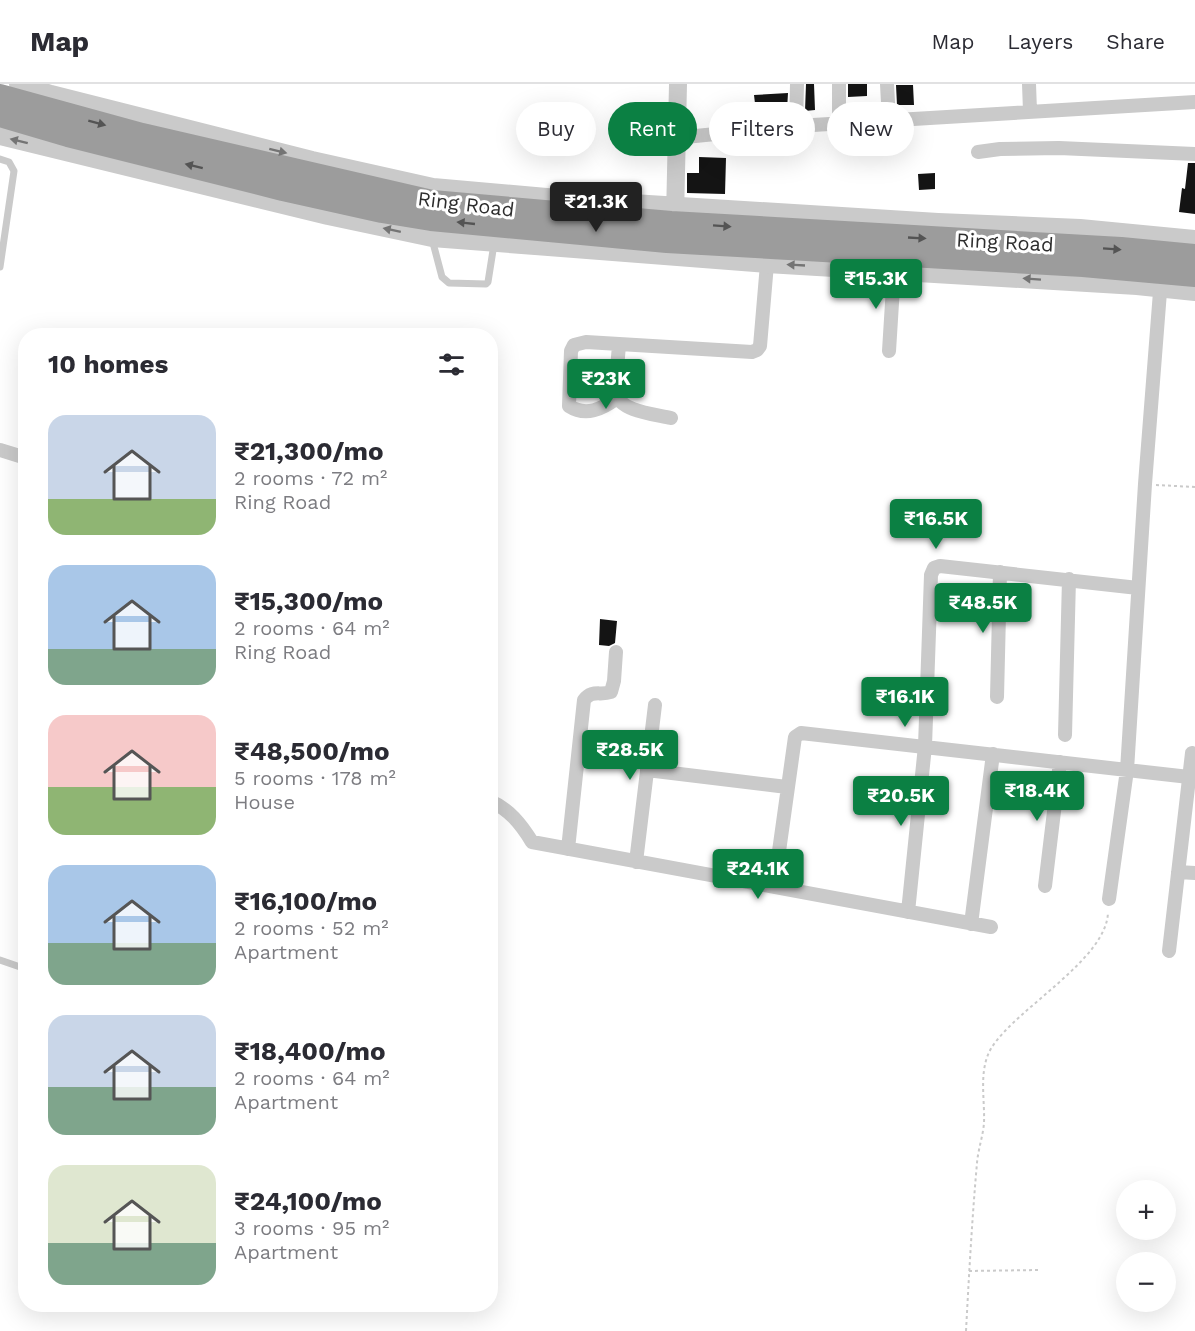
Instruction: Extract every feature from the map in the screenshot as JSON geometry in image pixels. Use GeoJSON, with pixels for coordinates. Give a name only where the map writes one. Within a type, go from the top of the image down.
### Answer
{"type":"FeatureCollection","features":[{"type":"Feature","properties":{"kind":"highway","name":"Ring Road"},"geometry":{"type":"LineString","coordinates":[[0,96],[432,212],[495,235],[667,241],[850,243],[1084,238],[1195,256]]}},
{"type":"Feature","properties":{"kind":"highway","name":"Ring Road"},"geometry":{"type":"LineString","coordinates":[[0,115],[66,143],[382,211],[670,214],[850,243],[1083,265],[1161,279],[1195,275]]}},
{"type":"Feature","properties":{"kind":"street"},"geometry":{"type":"LineString","coordinates":[[18,84],[312,160],[432,212]]}},
{"type":"Feature","properties":{"kind":"street"},"geometry":{"type":"LineString","coordinates":[[666,84],[668,102]]}},
{"type":"Feature","properties":{"kind":"street"},"geometry":{"type":"LineString","coordinates":[[676,102],[678,84]]}},
{"type":"Feature","properties":{"kind":"street"},"geometry":{"type":"LineString","coordinates":[[797,84],[797,102]]}},
{"type":"Feature","properties":{"kind":"street"},"geometry":{"type":"LineString","coordinates":[[839,84],[839,102]]}},
{"type":"Feature","properties":{"kind":"street"},"geometry":{"type":"LineString","coordinates":[[887,84],[888,102]]}},
{"type":"Feature","properties":{"kind":"street"},"geometry":{"type":"LineString","coordinates":[[1029,84],[1030,111]]}},
{"type":"Feature","properties":{"kind":"street"},"geometry":{"type":"LineString","coordinates":[[914,119],[1195,102]]}},
{"type":"Feature","properties":{"kind":"street"},"geometry":{"type":"LineString","coordinates":[[0,136],[66,143]]}},
{"type":"Feature","properties":{"kind":"street"},"geometry":{"type":"LineString","coordinates":[[978,152],[1000,149],[1059,148],[1195,154]]}},
{"type":"Feature","properties":{"kind":"street"},"geometry":{"type":"LineString","coordinates":[[670,214],[671,156]]}},
{"type":"Feature","properties":{"kind":"street"},"geometry":{"type":"LineString","coordinates":[[495,235],[767,264],[850,243],[894,271],[1161,279],[1195,292]]}},
{"type":"Feature","properties":{"kind":"street"},"geometry":{"type":"LineString","coordinates":[[1084,238],[1195,239]]}},
{"type":"Feature","properties":{"kind":"street"},"geometry":{"type":"LineString","coordinates":[[617,398],[591,412],[572,408],[568,403],[571,351],[574,345],[586,342],[752,352],[757,350],[760,346],[767,264]]}},
{"type":"Feature","properties":{"kind":"street"},"geometry":{"type":"LineString","coordinates":[[889,351],[894,271]]}},
{"type":"Feature","properties":{"kind":"street"},"geometry":{"type":"LineString","coordinates":[[1109,899],[1127,770],[1144,484],[1161,279]]}},
{"type":"Feature","properties":{"kind":"street"},"geometry":{"type":"LineString","coordinates":[[619,345],[615,393],[617,398],[626,407],[671,418]]}},
{"type":"Feature","properties":{"kind":"street"},"geometry":{"type":"LineString","coordinates":[[0,450],[18,456]]}},
{"type":"Feature","properties":{"kind":"street"},"geometry":{"type":"LineString","coordinates":[[908,912],[925,746],[931,575],[934,568],[940,566],[1138,588]]}},
{"type":"Feature","properties":{"kind":"street"},"geometry":{"type":"LineString","coordinates":[[997,697],[1000,572]]}},
{"type":"Feature","properties":{"kind":"street"},"geometry":{"type":"LineString","coordinates":[[1065,735],[1070,579]]}},
{"type":"Feature","properties":{"kind":"street"},"geometry":{"type":"LineString","coordinates":[[568,849],[584,700],[588,694],[593,692],[611,692],[616,652]]}},
{"type":"Feature","properties":{"kind":"street"},"geometry":{"type":"LineString","coordinates":[[636,862],[656,705]]}},
{"type":"Feature","properties":{"kind":"street"},"geometry":{"type":"LineString","coordinates":[[774,887],[787,787],[797,734],[925,746],[1189,777]]}},
{"type":"Feature","properties":{"kind":"street"},"geometry":{"type":"LineString","coordinates":[[1169,951],[1191,753]]}},
{"type":"Feature","properties":{"kind":"street"},"geometry":{"type":"LineString","coordinates":[[971,924],[993,754]]}},
{"type":"Feature","properties":{"kind":"street"},"geometry":{"type":"LineString","coordinates":[[1045,886],[1060,762]]}},
{"type":"Feature","properties":{"kind":"street"},"geometry":{"type":"LineString","coordinates":[[647,770],[787,787]]}},
{"type":"Feature","properties":{"kind":"street"},"geometry":{"type":"LineString","coordinates":[[498,804],[522,825],[532,842],[991,927]]}},
{"type":"Feature","properties":{"kind":"street"},"geometry":{"type":"LineString","coordinates":[[1178,872],[1195,873]]}},
{"type":"Feature","properties":{"kind":"lane"},"geometry":{"type":"LineString","coordinates":[[0,159],[9,162],[14,171],[0,267]]}},
{"type":"Feature","properties":{"kind":"lane"},"geometry":{"type":"LineString","coordinates":[[432,212],[442,277],[448,283],[486,284],[488,282],[495,235]]}},
{"type":"Feature","properties":{"kind":"lane"},"geometry":{"type":"LineString","coordinates":[[0,960],[18,966]]}},
{"type":"Feature","properties":{"kind":"path"},"geometry":{"type":"LineString","coordinates":[[1144,484],[1195,487]]}},
{"type":"Feature","properties":{"kind":"path"},"geometry":{"type":"LineString","coordinates":[[966,1331],[977,1160],[984,1124],[983,1080],[986,1060],[991,1048],[999,1039],[1039,998],[1069,973],[1100,938],[1108,917],[1109,899]]}},
{"type":"Feature","properties":{"kind":"path"},"geometry":{"type":"LineString","coordinates":[[969,1271],[1040,1270]]}},
{"type":"Feature","properties":{"kind":"building"},"geometry":{"type":"Polygon","coordinates":[[[806,84],[814,84],[815,102],[805,102],[806,84]]]}},
{"type":"Feature","properties":{"kind":"building"},"geometry":{"type":"Polygon","coordinates":[[[848,84],[867,84],[867,96],[848,97],[848,84]]]}},
{"type":"Feature","properties":{"kind":"building"},"geometry":{"type":"Polygon","coordinates":[[[896,85],[913,85],[914,102],[897,102],[896,85]]]}},
{"type":"Feature","properties":{"kind":"building"},"geometry":{"type":"Polygon","coordinates":[[[788,93],[787,102],[755,102],[754,95],[788,93]]]}},
{"type":"Feature","properties":{"kind":"building"},"geometry":{"type":"Polygon","coordinates":[[[699,157],[726,158],[725,194],[687,193],[687,173],[699,173],[699,157]]]}},
{"type":"Feature","properties":{"kind":"building"},"geometry":{"type":"Polygon","coordinates":[[[1188,163],[1195,163],[1195,214],[1179,212],[1188,163]]]}},
{"type":"Feature","properties":{"kind":"building"},"geometry":{"type":"Polygon","coordinates":[[[935,173],[935,189],[919,190],[918,174],[935,173]]]}},
{"type":"Feature","properties":{"kind":"building"},"geometry":{"type":"Polygon","coordinates":[[[600,619],[617,621],[615,643],[609,646],[599,645],[600,619]]]}}]}
